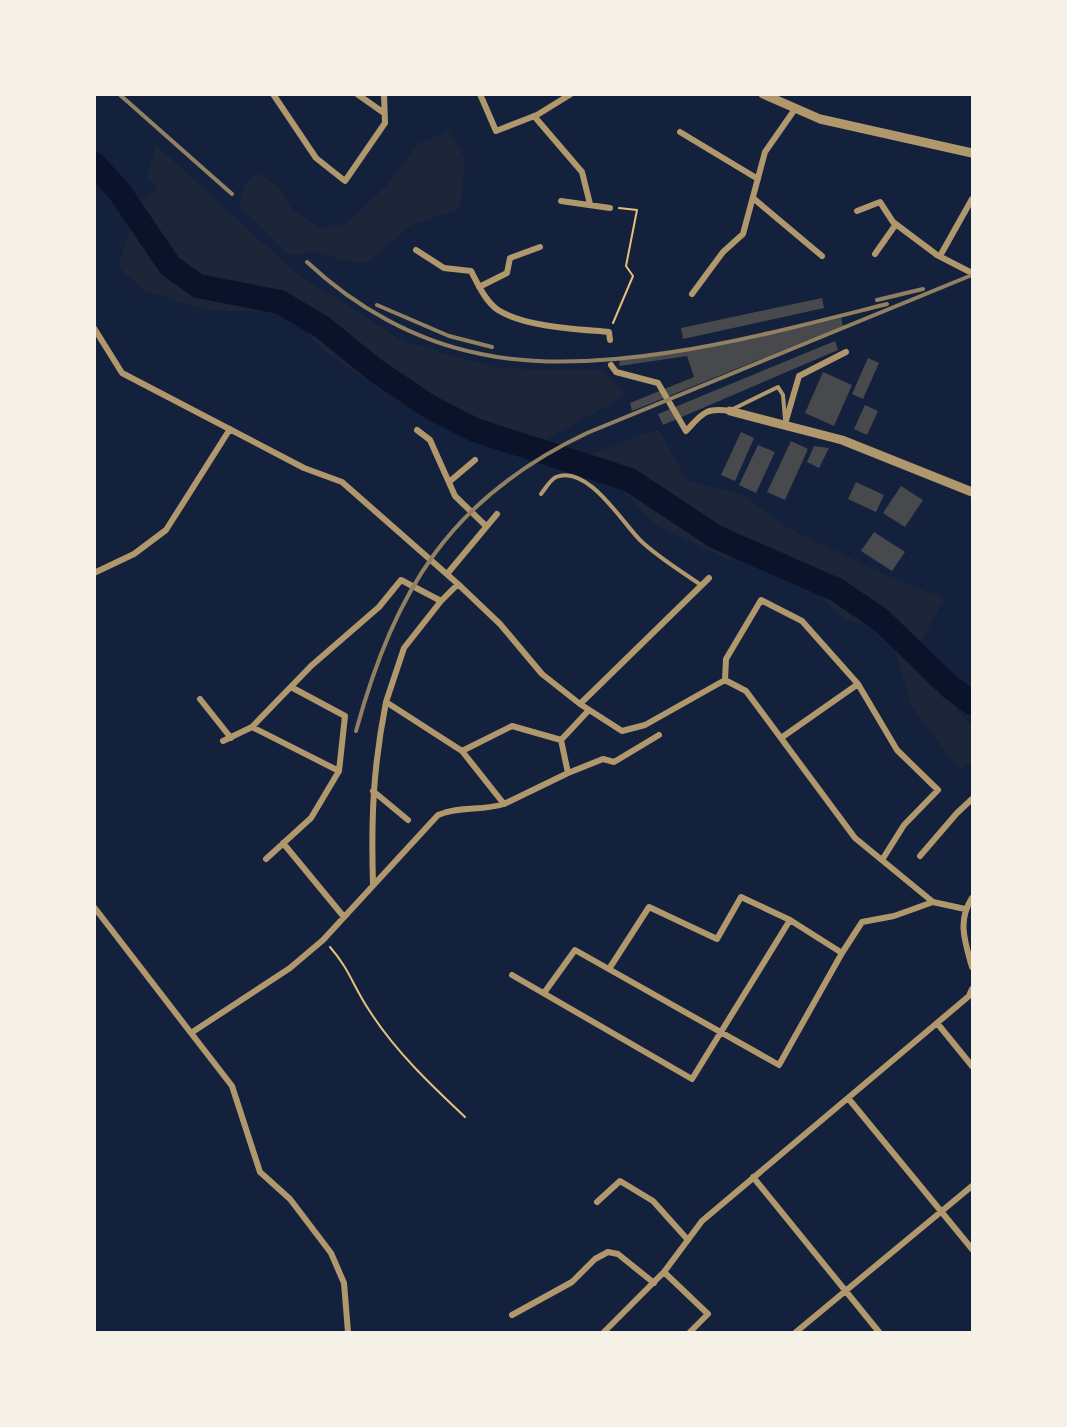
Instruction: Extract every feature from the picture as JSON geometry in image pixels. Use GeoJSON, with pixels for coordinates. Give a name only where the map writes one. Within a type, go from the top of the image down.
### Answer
{"type":"FeatureCollection","features":[{"type":"Feature","properties":{"kind":"street"},"geometry":{"type":"LineString","coordinates":[[273,94],[316,158],[345,180],[385,123],[384,94]]}},
{"type":"Feature","properties":{"kind":"street"},"geometry":{"type":"LineString","coordinates":[[357,94],[384,113]]}},
{"type":"Feature","properties":{"kind":"street"},"geometry":{"type":"LineString","coordinates":[[480,94],[496,131],[534,116],[571,94]]}},
{"type":"Feature","properties":{"kind":"street"},"geometry":{"type":"LineString","coordinates":[[763,94],[819,119],[972,153]]}},
{"type":"Feature","properties":{"kind":"street"},"geometry":{"type":"LineString","coordinates":[[692,294],[723,252],[743,234],[765,152],[795,109]]}},
{"type":"Feature","properties":{"kind":"street"},"geometry":{"type":"LineString","coordinates":[[534,116],[582,172],[590,204]]}},
{"type":"Feature","properties":{"kind":"street"},"geometry":{"type":"LineString","coordinates":[[680,132],[758,179]]}},
{"type":"Feature","properties":{"kind":"street"},"geometry":{"type":"LineString","coordinates":[[753,198],[822,256]]}},
{"type":"Feature","properties":{"kind":"street"},"geometry":{"type":"LineString","coordinates":[[940,256],[972,199]]}},
{"type":"Feature","properties":{"kind":"street"},"geometry":{"type":"LineString","coordinates":[[561,201],[610,208]]}},
{"type":"Feature","properties":{"kind":"street"},"geometry":{"type":"LineString","coordinates":[[857,211],[880,202],[896,224],[940,256],[972,273]]}},
{"type":"Feature","properties":{"kind":"street"},"geometry":{"type":"LineString","coordinates":[[875,254],[896,224]]}},
{"type":"Feature","properties":{"kind":"street"},"geometry":{"type":"LineString","coordinates":[[479,287],[507,273],[510,258],[540,247]]}},
{"type":"Feature","properties":{"kind":"street"},"geometry":{"type":"LineString","coordinates":[[416,250],[444,268],[471,271],[479,287],[498,310],[540,324],[609,332],[610,340]]}},
{"type":"Feature","properties":{"kind":"street"},"geometry":{"type":"LineString","coordinates":[[94,328],[122,373],[304,468],[342,482],[500,624],[542,674],[580,704],[622,731],[645,725],[725,680]]}},
{"type":"Feature","properties":{"kind":"street"},"geometry":{"type":"LineString","coordinates":[[785,424],[799,376],[846,352]]}},
{"type":"Feature","properties":{"kind":"street"},"geometry":{"type":"LineString","coordinates":[[611,365],[615,372],[658,383],[686,431],[703,413],[714,408],[730,411],[842,440],[972,492]]}},
{"type":"Feature","properties":{"kind":"street"},"geometry":{"type":"LineString","coordinates":[[94,573],[134,554],[166,530],[230,429]]}},
{"type":"Feature","properties":{"kind":"street"},"geometry":{"type":"LineString","coordinates":[[417,430],[430,440],[455,496],[486,526]]}},
{"type":"Feature","properties":{"kind":"street"},"geometry":{"type":"LineString","coordinates":[[449,482],[475,460]]}},
{"type":"Feature","properties":{"kind":"street"},"geometry":{"type":"LineString","coordinates":[[447,574],[497,514]]}},
{"type":"Feature","properties":{"kind":"street"},"geometry":{"type":"LineString","coordinates":[[580,704],[709,578]]}},
{"type":"Feature","properties":{"kind":"street"},"geometry":{"type":"LineString","coordinates":[[224,741],[252,727],[291,687],[379,607],[400,580],[441,601]]}},
{"type":"Feature","properties":{"kind":"street"},"geometry":{"type":"LineString","coordinates":[[373,886],[373,791],[376,753],[386,702],[404,648],[441,601],[458,584]]}},
{"type":"Feature","properties":{"kind":"street"},"geometry":{"type":"LineString","coordinates":[[725,680],[726,659],[762,600],[802,621],[858,684],[897,750],[938,790],[904,825],[882,860]]}},
{"type":"Feature","properties":{"kind":"street"},"geometry":{"type":"LineString","coordinates":[[725,680],[746,691],[855,838],[933,902],[965,909]]}},
{"type":"Feature","properties":{"kind":"street"},"geometry":{"type":"LineString","coordinates":[[782,738],[858,684]]}},
{"type":"Feature","properties":{"kind":"street"},"geometry":{"type":"LineString","coordinates":[[266,858],[311,818],[339,771],[345,716],[291,687]]}},
{"type":"Feature","properties":{"kind":"street"},"geometry":{"type":"LineString","coordinates":[[200,699],[231,738]]}},
{"type":"Feature","properties":{"kind":"street"},"geometry":{"type":"LineString","coordinates":[[386,702],[462,751],[504,804]]}},
{"type":"Feature","properties":{"kind":"street"},"geometry":{"type":"LineString","coordinates":[[561,740],[589,710]]}},
{"type":"Feature","properties":{"kind":"street"},"geometry":{"type":"LineString","coordinates":[[462,751],[512,726],[561,740]]}},
{"type":"Feature","properties":{"kind":"street"},"geometry":{"type":"LineString","coordinates":[[252,727],[339,771]]}},
{"type":"Feature","properties":{"kind":"street"},"geometry":{"type":"LineString","coordinates":[[191,1033],[290,968],[323,940],[438,814],[453,808],[487,809],[504,804],[603,759],[614,762],[659,735]]}},
{"type":"Feature","properties":{"kind":"street"},"geometry":{"type":"LineString","coordinates":[[561,740],[568,773]]}},
{"type":"Feature","properties":{"kind":"street"},"geometry":{"type":"LineString","coordinates":[[373,791],[408,820]]}},
{"type":"Feature","properties":{"kind":"street"},"geometry":{"type":"LineString","coordinates":[[920,856],[972,799]]}},
{"type":"Feature","properties":{"kind":"street"},"geometry":{"type":"LineString","coordinates":[[283,843],[344,917]]}},
{"type":"Feature","properties":{"kind":"street"},"geometry":{"type":"LineString","coordinates":[[609,969],[649,907],[717,939],[741,897],[790,920],[842,953]]}},
{"type":"Feature","properties":{"kind":"street"},"geometry":{"type":"LineString","coordinates":[[972,898],[965,909],[962,927],[972,967]]}},
{"type":"Feature","properties":{"kind":"street"},"geometry":{"type":"LineString","coordinates":[[544,993],[575,950],[779,1065],[862,922],[894,916],[933,902]]}},
{"type":"Feature","properties":{"kind":"street"},"geometry":{"type":"LineString","coordinates":[[94,907],[232,1086],[260,1172],[290,1199],[331,1253],[344,1283],[348,1332]]}},
{"type":"Feature","properties":{"kind":"street"},"geometry":{"type":"LineString","coordinates":[[512,975],[692,1079],[790,920]]}},
{"type":"Feature","properties":{"kind":"street"},"geometry":{"type":"LineString","coordinates":[[604,1332],[664,1272],[702,1221],[938,1023],[969,996],[972,989]]}},
{"type":"Feature","properties":{"kind":"street"},"geometry":{"type":"LineString","coordinates":[[938,1023],[972,1066]]}},
{"type":"Feature","properties":{"kind":"street"},"geometry":{"type":"LineString","coordinates":[[848,1098],[972,1249]]}},
{"type":"Feature","properties":{"kind":"street"},"geometry":{"type":"LineString","coordinates":[[753,1177],[879,1332]]}},
{"type":"Feature","properties":{"kind":"street"},"geometry":{"type":"LineString","coordinates":[[597,1202],[620,1181],[653,1201],[688,1240]]}},
{"type":"Feature","properties":{"kind":"street"},"geometry":{"type":"LineString","coordinates":[[796,1332],[972,1186]]}},
{"type":"Feature","properties":{"kind":"street"},"geometry":{"type":"LineString","coordinates":[[512,1315],[572,1282],[608,1252],[618,1254],[654,1283]]}},
{"type":"Feature","properties":{"kind":"street"},"geometry":{"type":"LineString","coordinates":[[664,1272],[708,1314],[690,1332]]}},
{"type":"Feature","properties":{"kind":"lane"},"geometry":{"type":"LineString","coordinates":[[730,411],[778,387],[783,395],[785,424]]}},
{"type":"Feature","properties":{"kind":"lane"},"geometry":{"type":"LineString","coordinates":[[541,494],[554,478],[560,476],[584,482],[601,495],[643,543],[702,586]]}},
{"type":"Feature","properties":{"kind":"path"},"geometry":{"type":"LineString","coordinates":[[609,332],[633,276],[626,266],[637,210],[610,208]]}},
{"type":"Feature","properties":{"kind":"path"},"geometry":{"type":"LineString","coordinates":[[323,940],[347,966],[368,1009],[404,1058],[465,1118]]}},
{"type":"Feature","properties":{"kind":"shaded area"},"geometry":{"type":"Polygon","coordinates":[[[448,131],[465,158],[460,209],[411,225],[367,263],[341,260],[320,252],[289,255],[240,207],[243,187],[256,173],[280,187],[292,210],[323,229],[347,223],[388,184],[418,144],[448,131]]]}},
{"type":"Feature","properties":{"kind":"shaded area"},"geometry":{"type":"Polygon","coordinates":[[[156,145],[296,273],[404,342],[497,368],[605,371],[626,396],[541,442],[380,389],[321,349],[302,326],[269,311],[210,311],[145,291],[118,267],[139,203],[157,190],[147,177],[156,145]]]}},
{"type":"Feature","properties":{"kind":"shaded area"},"geometry":{"type":"Polygon","coordinates":[[[658,429],[688,481],[743,495],[783,525],[870,568],[944,599],[921,643],[955,682],[956,709],[972,726],[972,761],[960,771],[911,705],[895,650],[869,623],[846,621],[775,554],[729,560],[657,526],[589,455],[658,429]]]}},
{"type":"Feature","properties":{"kind":"building"},"geometry":{"type":"Polygon","coordinates":[[[822,298],[824,308],[683,339],[681,328],[822,298]]]}},
{"type":"Feature","properties":{"kind":"building"},"geometry":{"type":"Polygon","coordinates":[[[841,318],[843,326],[632,411],[630,403],[694,377],[687,356],[619,366],[620,359],[700,349],[841,318]]]}},
{"type":"Feature","properties":{"kind":"building"},"geometry":{"type":"Polygon","coordinates":[[[835,341],[838,350],[663,425],[658,414],[835,341]]]}},
{"type":"Feature","properties":{"kind":"building"},"geometry":{"type":"Polygon","coordinates":[[[868,358],[879,363],[863,399],[852,394],[868,358]]]}},
{"type":"Feature","properties":{"kind":"building"},"geometry":{"type":"Polygon","coordinates":[[[823,372],[852,385],[834,426],[805,413],[823,372]]]}},
{"type":"Feature","properties":{"kind":"building"},"geometry":{"type":"Polygon","coordinates":[[[865,405],[878,411],[867,435],[854,429],[865,405]]]}},
{"type":"Feature","properties":{"kind":"building"},"geometry":{"type":"Polygon","coordinates":[[[741,432],[754,438],[735,481],[721,475],[741,432]]]}},
{"type":"Feature","properties":{"kind":"building"},"geometry":{"type":"Polygon","coordinates":[[[791,441],[808,449],[785,500],[767,492],[791,441]]]}},
{"type":"Feature","properties":{"kind":"building"},"geometry":{"type":"Polygon","coordinates":[[[758,445],[775,452],[756,493],[739,485],[758,445]]]}},
{"type":"Feature","properties":{"kind":"building"},"geometry":{"type":"Polygon","coordinates":[[[814,446],[829,448],[819,468],[807,462],[814,446]]]}},
{"type":"Feature","properties":{"kind":"building"},"geometry":{"type":"Polygon","coordinates":[[[856,482],[884,495],[876,512],[848,499],[856,482]]]}},
{"type":"Feature","properties":{"kind":"building"},"geometry":{"type":"Polygon","coordinates":[[[901,486],[923,500],[905,527],[883,513],[901,486]]]}},
{"type":"Feature","properties":{"kind":"building"},"geometry":{"type":"Polygon","coordinates":[[[874,532],[905,552],[892,571],[861,551],[874,532]]]}},
{"type":"Feature","properties":{"kind":"waterway"},"geometry":{"type":"LineString","coordinates":[[94,164],[119,191],[170,266],[198,286],[280,302],[322,327],[375,370],[430,407],[475,430],[630,480],[716,537],[837,590],[881,620],[949,686],[972,703]]}},
{"type":"Feature","properties":{"kind":"railway"},"geometry":{"type":"LineString","coordinates":[[119,94],[232,194]]}},
{"type":"Feature","properties":{"kind":"railway"},"geometry":{"type":"LineString","coordinates":[[307,262],[345,294],[387,320],[410,331],[457,348],[529,361],[631,358],[685,350],[738,340],[887,304]]}},
{"type":"Feature","properties":{"kind":"railway"},"geometry":{"type":"LineString","coordinates":[[356,731],[389,634],[410,592],[435,553],[464,519],[499,487],[539,459],[587,433],[972,275]]}},
{"type":"Feature","properties":{"kind":"railway"},"geometry":{"type":"LineString","coordinates":[[877,300],[923,289]]}},
{"type":"Feature","properties":{"kind":"railway"},"geometry":{"type":"LineString","coordinates":[[377,305],[449,336],[492,347]]}}]}
